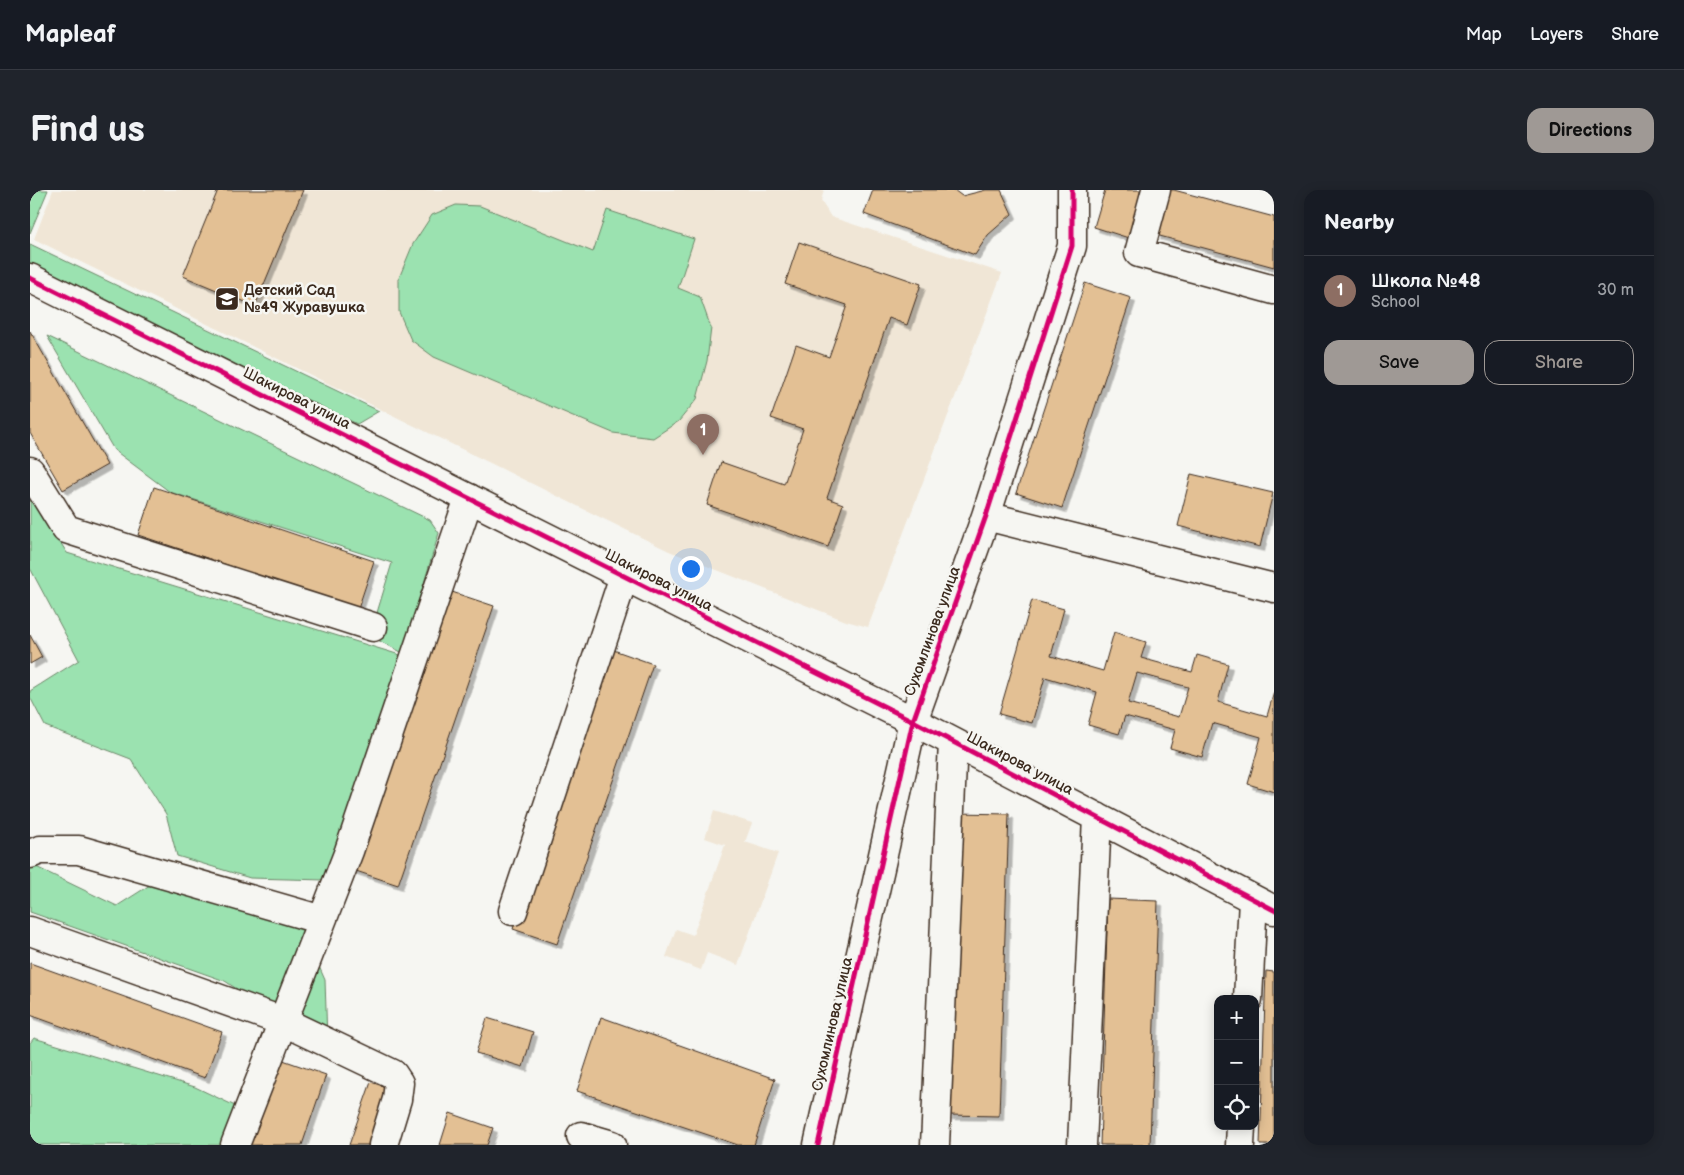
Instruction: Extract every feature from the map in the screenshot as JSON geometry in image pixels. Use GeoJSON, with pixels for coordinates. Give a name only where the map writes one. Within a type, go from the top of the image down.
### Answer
{"type":"FeatureCollection","features":[{"type":"Feature","properties":{"kind":"street","name":"Сухомлинова улица"},"geometry":{"type":"LineString","coordinates":[[818,1145],[913,721],[986,516],[1072,246],[1072,190]]}},
{"type":"Feature","properties":{"kind":"street"},"geometry":{"type":"LineString","coordinates":[[1156,190],[1139,253],[1274,290]]}},
{"type":"Feature","properties":{"kind":"street","name":"Шакирова улица"},"geometry":{"type":"LineString","coordinates":[[30,278],[913,721],[1264,905]]}},
{"type":"Feature","properties":{"kind":"street"},"geometry":{"type":"LineString","coordinates":[[30,471],[66,530],[373,627]]}},
{"type":"Feature","properties":{"kind":"street"},"geometry":{"type":"LineString","coordinates":[[235,1145],[352,841],[468,498]]}},
{"type":"Feature","properties":{"kind":"street"},"geometry":{"type":"LineString","coordinates":[[986,516],[1274,588]]}},
{"type":"Feature","properties":{"kind":"street"},"geometry":{"type":"LineString","coordinates":[[513,911],[624,576]]}},
{"type":"Feature","properties":{"kind":"street"},"geometry":{"type":"LineString","coordinates":[[935,1145],[954,742]]}},
{"type":"Feature","properties":{"kind":"street"},"geometry":{"type":"LineString","coordinates":[[1082,1145],[1097,818]]}},
{"type":"Feature","properties":{"kind":"street"},"geometry":{"type":"LineString","coordinates":[[30,854],[40,850],[79,850],[322,920]]}},
{"type":"Feature","properties":{"kind":"street"},"geometry":{"type":"LineString","coordinates":[[1249,995],[1264,905]]}},
{"type":"Feature","properties":{"kind":"street"},"geometry":{"type":"LineString","coordinates":[[30,931],[282,1021],[393,1074],[400,1083],[383,1145]]}},
{"type":"Feature","properties":{"kind":"street"},"geometry":{"type":"LineString","coordinates":[[1240,1145],[1241,1130]]}},
{"type":"Feature","properties":{"kind":"street"},"geometry":{"type":"LineString","coordinates":[[581,1136],[612,1145]]}},
{"type":"Feature","properties":{"kind":"shaded area"},"geometry":{"type":"Polygon","coordinates":[[[53,190],[824,190],[821,201],[831,217],[1002,273],[868,627],[846,621],[669,551],[34,239],[53,190]]]}},
{"type":"Feature","properties":{"kind":"shaded area"},"geometry":{"type":"Polygon","coordinates":[[[714,811],[752,823],[745,842],[778,853],[738,965],[707,953],[701,970],[666,957],[676,929],[693,935],[725,845],[705,838],[714,811]]]}},
{"type":"Feature","properties":{"kind":"green space"},"geometry":{"type":"Polygon","coordinates":[[[30,190],[48,190],[30,233],[30,190]]]}},
{"type":"Feature","properties":{"kind":"green space"},"geometry":{"type":"Polygon","coordinates":[[[456,205],[480,206],[593,252],[607,210],[694,239],[678,288],[700,297],[711,328],[707,361],[697,399],[679,421],[653,438],[613,433],[434,357],[411,340],[399,312],[399,278],[413,244],[432,215],[456,205]]]}},
{"type":"Feature","properties":{"kind":"green space"},"geometry":{"type":"Polygon","coordinates":[[[30,244],[379,411],[357,424],[30,264],[30,244]]]}},
{"type":"Feature","properties":{"kind":"green space"},"geometry":{"type":"Polygon","coordinates":[[[47,336],[430,520],[439,533],[403,653],[370,636],[392,563],[170,492],[114,450],[47,336]]]}},
{"type":"Feature","properties":{"kind":"green space"},"geometry":{"type":"Polygon","coordinates":[[[30,494],[67,553],[400,655],[325,880],[250,878],[177,856],[166,814],[131,759],[45,726],[30,697],[30,691],[79,660],[30,568],[30,494]]]}},
{"type":"Feature","properties":{"kind":"green space"},"geometry":{"type":"Polygon","coordinates":[[[30,864],[117,906],[172,871],[299,921],[325,980],[327,1040],[262,1006],[225,981],[30,912],[30,864]]]}},
{"type":"Feature","properties":{"kind":"green space"},"geometry":{"type":"Polygon","coordinates":[[[34,1038],[195,1087],[252,1114],[232,1145],[30,1145],[30,1043],[34,1038]]]}},
{"type":"Feature","properties":{"kind":"building"},"geometry":{"type":"Polygon","coordinates":[[[218,190],[303,190],[255,306],[183,276],[218,190]]]}},
{"type":"Feature","properties":{"kind":"building"},"geometry":{"type":"Polygon","coordinates":[[[873,190],[954,190],[962,196],[986,190],[1001,190],[1012,214],[988,235],[975,255],[864,214],[873,190]]]}},
{"type":"Feature","properties":{"kind":"building"},"geometry":{"type":"Polygon","coordinates":[[[1105,190],[1150,190],[1135,240],[1094,227],[1105,190]]]}},
{"type":"Feature","properties":{"kind":"building"},"geometry":{"type":"Polygon","coordinates":[[[1168,190],[1274,217],[1274,267],[1156,235],[1168,190]]]}},
{"type":"Feature","properties":{"kind":"building"},"geometry":{"type":"Polygon","coordinates":[[[799,242],[921,284],[907,325],[889,318],[827,498],[843,504],[828,547],[707,505],[721,462],[784,484],[803,429],[771,418],[796,345],[829,357],[847,305],[785,284],[799,242]]]}},
{"type":"Feature","properties":{"kind":"building"},"geometry":{"type":"Polygon","coordinates":[[[1085,283],[1131,298],[1062,508],[1016,493],[1085,283]]]}},
{"type":"Feature","properties":{"kind":"building"},"geometry":{"type":"Polygon","coordinates":[[[30,331],[107,465],[63,490],[30,433],[30,331]]]}},
{"type":"Feature","properties":{"kind":"building"},"geometry":{"type":"Polygon","coordinates":[[[1191,474],[1273,493],[1260,547],[1178,526],[1191,474]]]}},
{"type":"Feature","properties":{"kind":"building"},"geometry":{"type":"Polygon","coordinates":[[[154,487],[374,561],[358,609],[138,535],[154,487]]]}},
{"type":"Feature","properties":{"kind":"building"},"geometry":{"type":"Polygon","coordinates":[[[446,590],[494,606],[398,885],[350,869],[446,590]]]}},
{"type":"Feature","properties":{"kind":"building"},"geometry":{"type":"Polygon","coordinates":[[[1032,600],[1064,609],[1051,656],[1103,671],[1114,632],[1146,642],[1141,658],[1192,672],[1197,655],[1228,664],[1218,702],[1267,716],[1274,692],[1274,792],[1248,784],[1261,737],[1212,723],[1202,757],[1170,748],[1175,730],[1125,716],[1119,734],[1088,725],[1097,692],[1045,677],[1032,723],[999,714],[1032,600]],[[1137,673],[1128,703],[1179,717],[1188,687],[1137,673]]]}},
{"type":"Feature","properties":{"kind":"building"},"geometry":{"type":"Polygon","coordinates":[[[30,635],[42,657],[30,664],[30,635]]]}},
{"type":"Feature","properties":{"kind":"building"},"geometry":{"type":"Polygon","coordinates":[[[608,648],[653,664],[557,944],[513,929],[608,648]]]}},
{"type":"Feature","properties":{"kind":"building"},"geometry":{"type":"Polygon","coordinates":[[[957,813],[1009,814],[999,1116],[948,1115],[957,813]]]}},
{"type":"Feature","properties":{"kind":"building"},"geometry":{"type":"Polygon","coordinates":[[[1108,899],[1158,901],[1150,1145],[1100,1145],[1108,899]]]}},
{"type":"Feature","properties":{"kind":"building"},"geometry":{"type":"Polygon","coordinates":[[[30,963],[222,1032],[205,1078],[30,1015],[30,963]]]}},
{"type":"Feature","properties":{"kind":"building"},"geometry":{"type":"Polygon","coordinates":[[[1266,971],[1274,972],[1274,1145],[1260,1145],[1266,971]]]}},
{"type":"Feature","properties":{"kind":"building"},"geometry":{"type":"Polygon","coordinates":[[[601,1017],[775,1079],[754,1145],[738,1145],[577,1091],[601,1017]]]}},
{"type":"Feature","properties":{"kind":"building"},"geometry":{"type":"Polygon","coordinates":[[[487,1018],[533,1032],[523,1067],[476,1053],[487,1018]]]}},
{"type":"Feature","properties":{"kind":"building"},"geometry":{"type":"Polygon","coordinates":[[[280,1059],[326,1075],[302,1145],[250,1145],[280,1059]]]}},
{"type":"Feature","properties":{"kind":"building"},"geometry":{"type":"Polygon","coordinates":[[[371,1082],[394,1090],[374,1145],[349,1145],[371,1082]]]}},
{"type":"Feature","properties":{"kind":"building"},"geometry":{"type":"Polygon","coordinates":[[[450,1113],[493,1128],[487,1145],[440,1145],[450,1113]]]}},
{"type":"Feature","properties":{"kind":"cycle path"},"geometry":{"type":"LineString","coordinates":[[818,1145],[913,721],[986,516],[1072,246],[1072,190]]}},
{"type":"Feature","properties":{"kind":"cycle path"},"geometry":{"type":"LineString","coordinates":[[30,278],[913,721],[1274,910]]}},
{"type":"Feature","properties":{"kind":"place","name":"Детский Сад №49 Журавушка"},"geometry":{"type":"Point","coordinates":[227,299]}},
{"type":"Feature","properties":{"kind":"place","name":"Школа №48"},"geometry":{"type":"Point","coordinates":[703,455]}}]}
